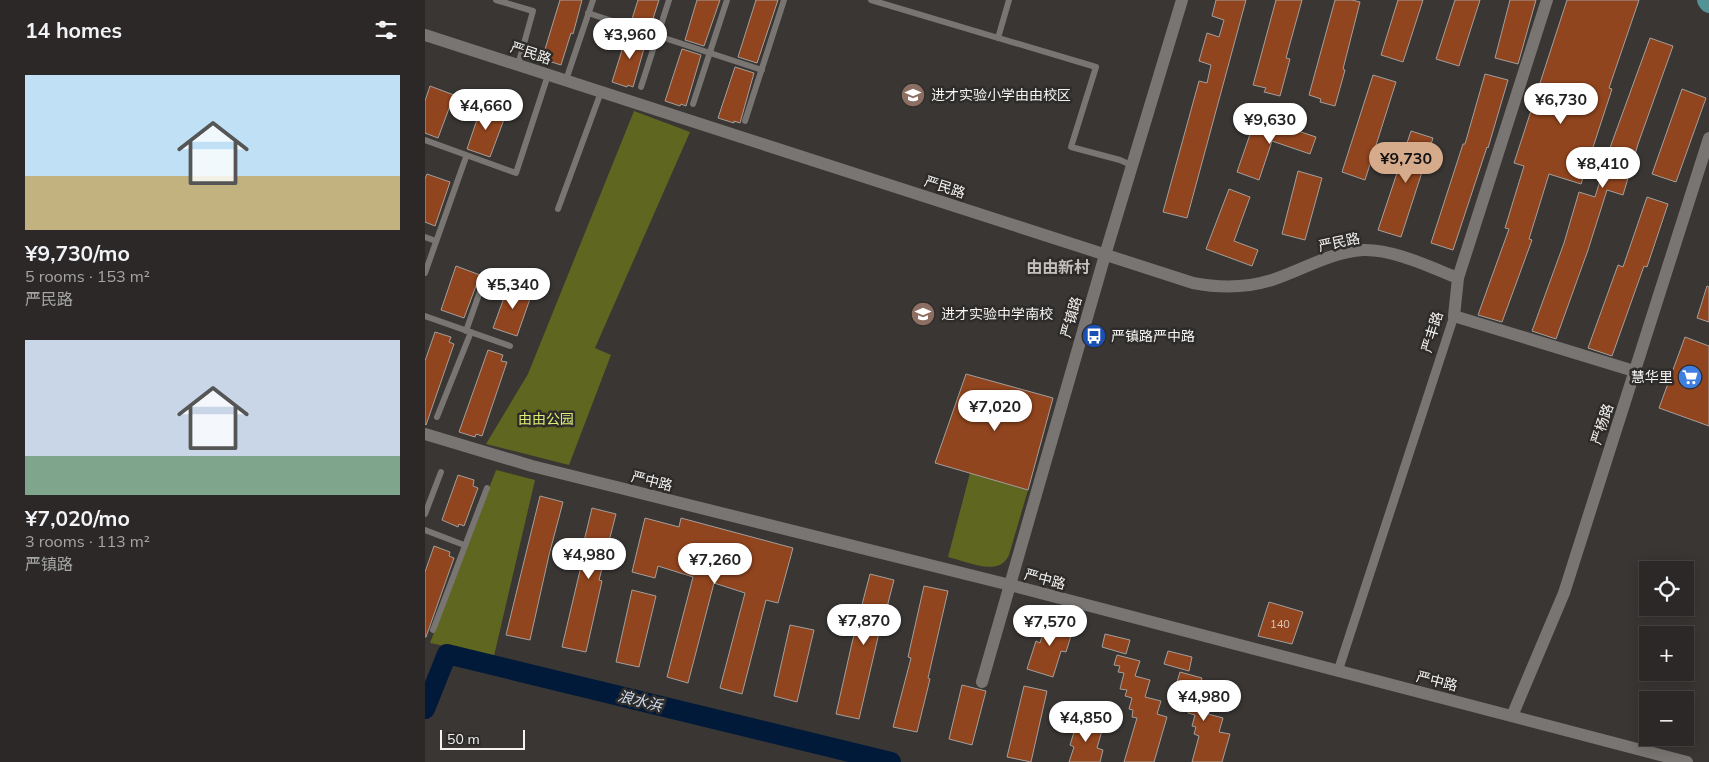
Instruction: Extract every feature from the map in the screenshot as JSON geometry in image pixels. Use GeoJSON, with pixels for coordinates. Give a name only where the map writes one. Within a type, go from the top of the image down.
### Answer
{"type":"FeatureCollection","features":[{"type":"Feature","properties":{"kind":"street","name":"严镇路"},"geometry":{"type":"LineString","coordinates":[[982,682],[1105,255],[1181,0]]}},
{"type":"Feature","properties":{"kind":"street","name":"严丰路"},"geometry":{"type":"LineString","coordinates":[[1338,671],[1454,316],[1459,278],[1547,0]]}},
{"type":"Feature","properties":{"kind":"street","name":"严民路"},"geometry":{"type":"LineString","coordinates":[[425,35],[1175,278],[1211,286],[1237,287],[1273,280],[1327,257],[1363,250],[1380,251],[1396,255],[1459,278]]}},
{"type":"Feature","properties":{"kind":"street","name":"严杨路"},"geometry":{"type":"LineString","coordinates":[[1512,716],[1564,593],[1709,138]]}},
{"type":"Feature","properties":{"kind":"street"},"geometry":{"type":"LineString","coordinates":[[1454,316],[1635,371]]}},
{"type":"Feature","properties":{"kind":"street","name":"严中路"},"geometry":{"type":"LineString","coordinates":[[425,434],[532,466],[1010,585],[1687,762]]}},
{"type":"Feature","properties":{"kind":"lane"},"geometry":{"type":"LineString","coordinates":[[496,0],[533,11],[518,65]]}},
{"type":"Feature","properties":{"kind":"lane"},"geometry":{"type":"LineString","coordinates":[[566,80],[593,0]]}},
{"type":"Feature","properties":{"kind":"lane"},"geometry":{"type":"LineString","coordinates":[[641,88],[669,0]]}},
{"type":"Feature","properties":{"kind":"lane"},"geometry":{"type":"LineString","coordinates":[[693,104],[727,0]]}},
{"type":"Feature","properties":{"kind":"lane"},"geometry":{"type":"LineString","coordinates":[[745,121],[784,0]]}},
{"type":"Feature","properties":{"kind":"lane"},"geometry":{"type":"LineString","coordinates":[[871,0],[1096,67],[1071,147],[1120,160],[1133,166]]}},
{"type":"Feature","properties":{"kind":"lane"},"geometry":{"type":"LineString","coordinates":[[997,38],[1009,0]]}},
{"type":"Feature","properties":{"kind":"lane"},"geometry":{"type":"LineString","coordinates":[[588,13],[762,70]]}},
{"type":"Feature","properties":{"kind":"lane"},"geometry":{"type":"LineString","coordinates":[[425,140],[516,173],[548,74]]}},
{"type":"Feature","properties":{"kind":"lane"},"geometry":{"type":"LineString","coordinates":[[558,209],[601,92]]}},
{"type":"Feature","properties":{"kind":"lane"},"geometry":{"type":"LineString","coordinates":[[425,273],[466,156]]}},
{"type":"Feature","properties":{"kind":"lane"},"geometry":{"type":"LineString","coordinates":[[425,237],[436,240]]}},
{"type":"Feature","properties":{"kind":"lane"},"geometry":{"type":"LineString","coordinates":[[437,417],[468,332],[484,280]]}},
{"type":"Feature","properties":{"kind":"lane"},"geometry":{"type":"LineString","coordinates":[[425,316],[510,346]]}},
{"type":"Feature","properties":{"kind":"lane"},"geometry":{"type":"LineString","coordinates":[[425,514],[441,472]]}},
{"type":"Feature","properties":{"kind":"lane"},"geometry":{"type":"LineString","coordinates":[[433,630],[487,488]]}},
{"type":"Feature","properties":{"kind":"lane"},"geometry":{"type":"LineString","coordinates":[[425,530],[464,546]]}},
{"type":"Feature","properties":{"kind":"green space","name":"由由公园"},"geometry":{"type":"Polygon","coordinates":[[[634,111],[690,132],[595,348],[611,355],[569,465],[486,444],[528,374],[634,111]]]}},
{"type":"Feature","properties":{"kind":"green space"},"geometry":{"type":"Polygon","coordinates":[[[496,470],[535,480],[494,656],[430,643],[496,470]]]}},
{"type":"Feature","properties":{"kind":"green space"},"geometry":{"type":"Polygon","coordinates":[[[970,473],[1028,490],[1009,555],[998,566],[981,566],[948,557],[970,473]]]}},
{"type":"Feature","properties":{"kind":"building"},"geometry":{"type":"Polygon","coordinates":[[[560,0],[582,0],[573,34],[571,33],[561,65],[542,59],[560,0]]]}},
{"type":"Feature","properties":{"kind":"building"},"geometry":{"type":"Polygon","coordinates":[[[638,0],[659,0],[650,28],[631,22],[638,0]]]}},
{"type":"Feature","properties":{"kind":"building"},"geometry":{"type":"Polygon","coordinates":[[[697,0],[720,0],[704,46],[685,40],[697,0]]]}},
{"type":"Feature","properties":{"kind":"building"},"geometry":{"type":"Polygon","coordinates":[[[756,0],[778,0],[757,63],[738,57],[756,0]]]}},
{"type":"Feature","properties":{"kind":"building"},"geometry":{"type":"Polygon","coordinates":[[[1216,0],[1246,0],[1187,218],[1163,212],[1199,81],[1207,83],[1211,65],[1199,61],[1207,33],[1219,37],[1224,20],[1212,16],[1216,0]]]}},
{"type":"Feature","properties":{"kind":"building"},"geometry":{"type":"Polygon","coordinates":[[[1276,0],[1302,0],[1286,58],[1290,59],[1280,96],[1264,92],[1266,88],[1253,85],[1276,0]]]}},
{"type":"Feature","properties":{"kind":"building"},"geometry":{"type":"Polygon","coordinates":[[[1335,0],[1360,2],[1335,106],[1320,102],[1321,99],[1309,95],[1335,0]]]}},
{"type":"Feature","properties":{"kind":"building"},"geometry":{"type":"Polygon","coordinates":[[[1398,0],[1423,0],[1403,62],[1381,55],[1398,0]]]}},
{"type":"Feature","properties":{"kind":"building"},"geometry":{"type":"Polygon","coordinates":[[[1455,0],[1480,0],[1459,66],[1436,59],[1455,0]]]}},
{"type":"Feature","properties":{"kind":"building"},"geometry":{"type":"Polygon","coordinates":[[[1510,0],[1536,0],[1518,64],[1495,58],[1510,0]]]}},
{"type":"Feature","properties":{"kind":"building"},"geometry":{"type":"Polygon","coordinates":[[[1567,0],[1639,0],[1609,88],[1612,89],[1581,184],[1549,174],[1529,239],[1532,240],[1502,322],[1478,315],[1509,229],[1505,228],[1524,166],[1514,163],[1567,0]]]}},
{"type":"Feature","properties":{"kind":"building"},"geometry":{"type":"Polygon","coordinates":[[[628,31],[647,38],[633,87],[612,82],[628,31]]]}},
{"type":"Feature","properties":{"kind":"building"},"geometry":{"type":"Polygon","coordinates":[[[1650,38],[1673,46],[1638,144],[1623,195],[1607,190],[1556,339],[1532,331],[1564,243],[1579,192],[1595,197],[1611,145],[1650,38]]]}},
{"type":"Feature","properties":{"kind":"building"},"geometry":{"type":"Polygon","coordinates":[[[682,49],[701,55],[686,106],[665,101],[682,49]]]}},
{"type":"Feature","properties":{"kind":"building"},"geometry":{"type":"Polygon","coordinates":[[[735,67],[754,73],[740,123],[718,118],[735,67]]]}},
{"type":"Feature","properties":{"kind":"building"},"geometry":{"type":"Polygon","coordinates":[[[1485,74],[1508,80],[1488,148],[1453,250],[1431,243],[1463,144],[1465,144],[1485,74]]]}},
{"type":"Feature","properties":{"kind":"building"},"geometry":{"type":"Polygon","coordinates":[[[1373,75],[1396,82],[1365,180],[1342,172],[1373,75]]]}},
{"type":"Feature","properties":{"kind":"building"},"geometry":{"type":"Polygon","coordinates":[[[430,86],[454,95],[438,138],[425,133],[425,101],[430,86]]]}},
{"type":"Feature","properties":{"kind":"building"},"geometry":{"type":"Polygon","coordinates":[[[1682,89],[1706,98],[1676,182],[1652,174],[1682,89]]]}},
{"type":"Feature","properties":{"kind":"building"},"geometry":{"type":"Polygon","coordinates":[[[482,105],[506,114],[490,157],[467,149],[482,105]]]}},
{"type":"Feature","properties":{"kind":"building"},"geometry":{"type":"Polygon","coordinates":[[[1256,117],[1316,137],[1310,154],[1272,141],[1259,180],[1237,172],[1256,117]]]}},
{"type":"Feature","properties":{"kind":"building"},"geometry":{"type":"Polygon","coordinates":[[[1411,131],[1433,138],[1401,237],[1378,230],[1411,131]]]}},
{"type":"Feature","properties":{"kind":"building"},"geometry":{"type":"Polygon","coordinates":[[[1298,171],[1322,178],[1305,240],[1282,234],[1298,171]]]}},
{"type":"Feature","properties":{"kind":"building"},"geometry":{"type":"Polygon","coordinates":[[[427,174],[450,182],[435,226],[425,222],[425,179],[427,174]]]}},
{"type":"Feature","properties":{"kind":"building"},"geometry":{"type":"Polygon","coordinates":[[[1229,189],[1250,197],[1234,241],[1258,250],[1252,266],[1206,249],[1229,189]]]}},
{"type":"Feature","properties":{"kind":"building"},"geometry":{"type":"Polygon","coordinates":[[[1647,197],[1668,204],[1647,267],[1644,266],[1612,356],[1588,348],[1618,265],[1623,267],[1647,197]]]}},
{"type":"Feature","properties":{"kind":"building"},"geometry":{"type":"Polygon","coordinates":[[[456,266],[480,275],[464,318],[441,310],[456,266]]]}},
{"type":"Feature","properties":{"kind":"building"},"geometry":{"type":"Polygon","coordinates":[[[509,284],[532,293],[517,336],[493,328],[509,284]]]}},
{"type":"Feature","properties":{"kind":"building"},"geometry":{"type":"Polygon","coordinates":[[[1707,286],[1709,287],[1709,322],[1697,318],[1707,286]]]}},
{"type":"Feature","properties":{"kind":"building"},"geometry":{"type":"Polygon","coordinates":[[[435,332],[451,337],[449,342],[454,344],[426,425],[425,361],[435,332]]]}},
{"type":"Feature","properties":{"kind":"building","name":"慧华里"},"geometry":{"type":"Polygon","coordinates":[[[1685,337],[1709,346],[1709,426],[1659,408],[1685,337]]]}},
{"type":"Feature","properties":{"kind":"building"},"geometry":{"type":"Polygon","coordinates":[[[488,350],[503,355],[501,361],[507,362],[482,436],[476,434],[475,437],[459,432],[488,350]]]}},
{"type":"Feature","properties":{"kind":"building"},"geometry":{"type":"Polygon","coordinates":[[[966,374],[1053,398],[1028,490],[935,463],[966,374]]]}},
{"type":"Feature","properties":{"kind":"building"},"geometry":{"type":"Polygon","coordinates":[[[458,475],[474,480],[473,486],[478,488],[464,526],[459,524],[458,527],[442,520],[458,475]]]}},
{"type":"Feature","properties":{"kind":"building"},"geometry":{"type":"Polygon","coordinates":[[[540,496],[563,502],[530,640],[506,635],[540,496]]]}},
{"type":"Feature","properties":{"kind":"building"},"geometry":{"type":"Polygon","coordinates":[[[592,508],[616,514],[599,580],[602,581],[586,652],[562,647],[582,562],[579,562],[592,508]]]}},
{"type":"Feature","properties":{"kind":"building"},"geometry":{"type":"Polygon","coordinates":[[[645,518],[679,527],[681,518],[793,548],[778,603],[766,600],[742,694],[720,688],[745,593],[714,583],[688,683],[667,677],[693,577],[658,566],[655,578],[632,572],[645,518]]]}},
{"type":"Feature","properties":{"kind":"building"},"geometry":{"type":"Polygon","coordinates":[[[434,546],[450,552],[449,556],[454,558],[425,637],[425,572],[434,546]]]}},
{"type":"Feature","properties":{"kind":"building"},"geometry":{"type":"Polygon","coordinates":[[[870,574],[894,580],[879,633],[859,719],[836,714],[870,574]]]}},
{"type":"Feature","properties":{"kind":"building"},"geometry":{"type":"Polygon","coordinates":[[[924,586],[948,591],[917,732],[893,727],[911,658],[908,657],[924,586]]]}},
{"type":"Feature","properties":{"kind":"building"},"geometry":{"type":"Polygon","coordinates":[[[632,590],[656,596],[639,667],[616,662],[632,590]]]}},
{"type":"Feature","properties":{"kind":"building"},"geometry":{"type":"Polygon","coordinates":[[[1269,602],[1303,612],[1292,644],[1258,636],[1269,602]]]}},
{"type":"Feature","properties":{"kind":"building"},"geometry":{"type":"Polygon","coordinates":[[[1048,618],[1074,626],[1066,652],[1061,651],[1053,677],[1027,669],[1036,641],[1040,643],[1048,618]]]}},
{"type":"Feature","properties":{"kind":"building"},"geometry":{"type":"Polygon","coordinates":[[[790,625],[814,630],[797,702],[774,696],[790,625]]]}},
{"type":"Feature","properties":{"kind":"building"},"geometry":{"type":"Polygon","coordinates":[[[1105,634],[1130,640],[1126,654],[1102,647],[1105,634]]]}},
{"type":"Feature","properties":{"kind":"building"},"geometry":{"type":"Polygon","coordinates":[[[1168,651],[1192,657],[1189,671],[1164,664],[1168,651]]]}},
{"type":"Feature","properties":{"kind":"building"},"geometry":{"type":"Polygon","coordinates":[[[1117,655],[1140,661],[1135,676],[1150,680],[1145,697],[1161,701],[1157,714],[1167,717],[1154,762],[1124,762],[1137,718],[1132,717],[1133,710],[1129,709],[1132,698],[1125,696],[1127,690],[1120,689],[1124,673],[1118,672],[1120,666],[1114,665],[1117,655]]]}},
{"type":"Feature","properties":{"kind":"building"},"geometry":{"type":"Polygon","coordinates":[[[1180,672],[1202,678],[1198,693],[1212,697],[1208,714],[1223,718],[1219,732],[1230,734],[1222,762],[1192,762],[1199,736],[1194,734],[1196,727],[1192,726],[1195,715],[1188,713],[1189,707],[1183,706],[1187,690],[1181,689],[1183,683],[1177,682],[1180,672]]]}},
{"type":"Feature","properties":{"kind":"building"},"geometry":{"type":"Polygon","coordinates":[[[962,685],[986,691],[972,745],[949,739],[962,685]]]}},
{"type":"Feature","properties":{"kind":"building"},"geometry":{"type":"Polygon","coordinates":[[[1024,686],[1047,691],[1031,762],[1007,757],[1024,686]]]}},
{"type":"Feature","properties":{"kind":"building"},"geometry":{"type":"Polygon","coordinates":[[[1078,719],[1103,727],[1097,748],[1103,750],[1100,762],[1069,762],[1074,747],[1070,745],[1078,719]]]}},
{"type":"Feature","properties":{"kind":"waterway","name":"浪水浜"},"geometry":{"type":"LineString","coordinates":[[425,709],[447,654],[891,762]]}},
{"type":"Feature","properties":{"kind":"place","name":"进才实验小学由由校区"},"geometry":{"type":"Point","coordinates":[913,95]}},
{"type":"Feature","properties":{"kind":"place","name":"进才实验中学南校"},"geometry":{"type":"Point","coordinates":[923,314]}},
{"type":"Feature","properties":{"kind":"place","name":"严镇路严中路"},"geometry":{"type":"Point","coordinates":[1094,336]}},
{"type":"Feature","properties":{"kind":"place","name":"慧华里"},"geometry":{"type":"Point","coordinates":[1690,377]}},
{"type":"Feature","properties":{"kind":"district","name":"由由新村"},"geometry":{"type":"Point","coordinates":[1058,267]}}]}
